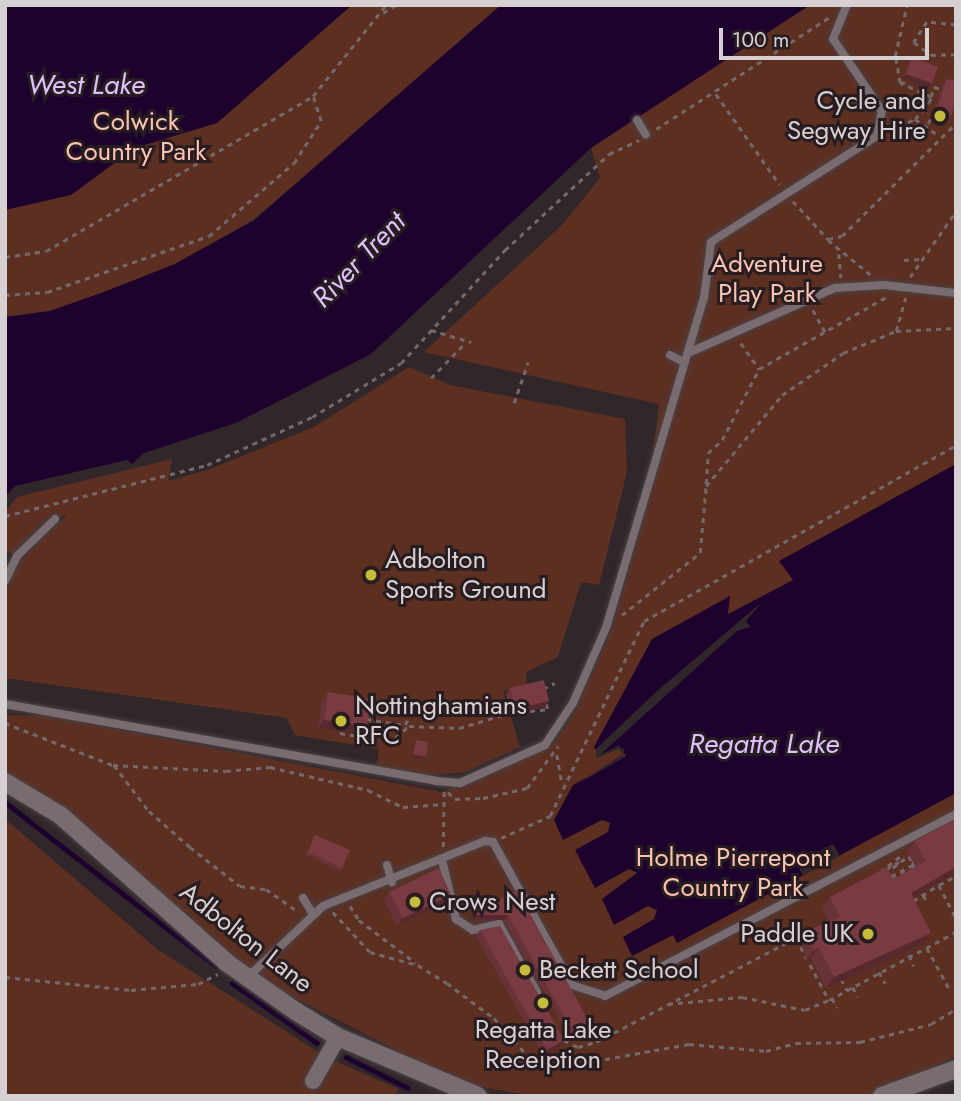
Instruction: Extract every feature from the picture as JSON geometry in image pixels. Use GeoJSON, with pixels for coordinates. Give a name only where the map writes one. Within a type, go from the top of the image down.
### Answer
{"type":"FeatureCollection","features":[{"type":"Feature","properties":{"kind":"street","name":"Adbolton Lane"},"geometry":{"type":"LineString","coordinates":[[5,782],[60,815],[248,977],[338,1037],[478,1096]]}},
{"type":"Feature","properties":{"kind":"street"},"geometry":{"type":"LineString","coordinates":[[313,1081],[338,1037]]}},
{"type":"Feature","properties":{"kind":"street"},"geometry":{"type":"LineString","coordinates":[[882,1096],[956,1069]]}},
{"type":"Feature","properties":{"kind":"lane"},"geometry":{"type":"LineString","coordinates":[[5,704],[446,785],[460,783],[545,745],[573,703],[606,628],[688,353],[711,242],[785,192],[877,136],[882,111],[833,39],[847,5]]}},
{"type":"Feature","properties":{"kind":"lane"},"geometry":{"type":"LineString","coordinates":[[637,120],[646,135]]}},
{"type":"Feature","properties":{"kind":"lane"},"geometry":{"type":"LineString","coordinates":[[688,353],[735,335],[835,288],[907,287],[956,293]]}},
{"type":"Feature","properties":{"kind":"lane"},"geometry":{"type":"LineString","coordinates":[[670,355],[684,362]]}},
{"type":"Feature","properties":{"kind":"lane"},"geometry":{"type":"LineString","coordinates":[[5,582],[17,556],[55,519]]}},
{"type":"Feature","properties":{"kind":"lane"},"geometry":{"type":"LineString","coordinates":[[248,977],[310,916],[324,906],[493,842],[572,985],[605,996],[956,814]]}},
{"type":"Feature","properties":{"kind":"lane"},"geometry":{"type":"LineString","coordinates":[[442,860],[456,919],[473,930],[499,924],[544,1005]]}},
{"type":"Feature","properties":{"kind":"lane"},"geometry":{"type":"LineString","coordinates":[[387,865],[392,882]]}},
{"type":"Feature","properties":{"kind":"lane"},"geometry":{"type":"LineString","coordinates":[[303,898],[310,916]]}},
{"type":"Feature","properties":{"kind":"path"},"geometry":{"type":"LineString","coordinates":[[383,13],[386,5]]}},
{"type":"Feature","properties":{"kind":"path"},"geometry":{"type":"LineString","coordinates":[[5,257],[46,251],[313,96],[383,13],[396,5]]}},
{"type":"Feature","properties":{"kind":"path"},"geometry":{"type":"LineString","coordinates":[[900,83],[895,56],[907,5]]}},
{"type":"Feature","properties":{"kind":"path"},"geometry":{"type":"LineString","coordinates":[[956,25],[927,22],[914,42],[931,55],[956,54]]}},
{"type":"Feature","properties":{"kind":"path"},"geometry":{"type":"LineString","coordinates":[[5,516],[207,465],[323,410],[401,363],[609,154],[716,93],[821,23]]}},
{"type":"Feature","properties":{"kind":"path"},"geometry":{"type":"LineString","coordinates":[[900,83],[908,84]]}},
{"type":"Feature","properties":{"kind":"path"},"geometry":{"type":"LineString","coordinates":[[900,83],[930,97]]}},
{"type":"Feature","properties":{"kind":"path"},"geometry":{"type":"LineString","coordinates":[[877,136],[915,119],[929,103],[934,87],[942,89]]}},
{"type":"Feature","properties":{"kind":"path"},"geometry":{"type":"LineString","coordinates":[[716,93],[785,192],[839,254],[883,280]]}},
{"type":"Feature","properties":{"kind":"path"},"geometry":{"type":"LineString","coordinates":[[5,295],[47,292],[209,236],[295,163],[321,121],[313,96]]}},
{"type":"Feature","properties":{"kind":"path"},"geometry":{"type":"LineString","coordinates":[[928,124],[935,105],[929,103]]}},
{"type":"Feature","properties":{"kind":"path"},"geometry":{"type":"LineString","coordinates":[[915,119],[938,135]]}},
{"type":"Feature","properties":{"kind":"path"},"geometry":{"type":"LineString","coordinates":[[828,239],[842,236],[899,183],[938,135],[956,124]]}},
{"type":"Feature","properties":{"kind":"path"},"geometry":{"type":"LineString","coordinates":[[896,331],[907,287],[920,258],[954,219],[956,211]]}},
{"type":"Feature","properties":{"kind":"path"},"geometry":{"type":"LineString","coordinates":[[835,288],[841,279],[839,254]]}},
{"type":"Feature","properties":{"kind":"path"},"geometry":{"type":"LineString","coordinates":[[904,260],[920,258]]}},
{"type":"Feature","properties":{"kind":"path"},"geometry":{"type":"LineString","coordinates":[[620,617],[640,594],[700,553],[708,453],[723,440],[759,369],[907,287]]}},
{"type":"Feature","properties":{"kind":"path"},"geometry":{"type":"LineString","coordinates":[[808,302],[825,332]]}},
{"type":"Feature","properties":{"kind":"path"},"geometry":{"type":"LineString","coordinates":[[705,486],[782,395],[843,353],[896,331],[956,328]]}},
{"type":"Feature","properties":{"kind":"path"},"geometry":{"type":"LineString","coordinates":[[431,330],[468,342],[431,379]]}},
{"type":"Feature","properties":{"kind":"path"},"geometry":{"type":"LineString","coordinates":[[735,335],[759,369]]}},
{"type":"Feature","properties":{"kind":"path"},"geometry":{"type":"LineString","coordinates":[[514,403],[528,362]]}},
{"type":"Feature","properties":{"kind":"path"},"geometry":{"type":"LineString","coordinates":[[562,782],[644,621],[956,445]]}},
{"type":"Feature","properties":{"kind":"path"},"geometry":{"type":"LineString","coordinates":[[520,712],[547,709],[542,689],[555,683]]}},
{"type":"Feature","properties":{"kind":"path"},"geometry":{"type":"LineString","coordinates":[[339,734],[369,738],[374,705]]}},
{"type":"Feature","properties":{"kind":"path"},"geometry":{"type":"LineString","coordinates":[[388,744],[406,726],[414,706]]}},
{"type":"Feature","properties":{"kind":"path"},"geometry":{"type":"LineString","coordinates":[[365,726],[367,707]]}},
{"type":"Feature","properties":{"kind":"path"},"geometry":{"type":"LineString","coordinates":[[366,719],[406,726],[459,728],[503,715]]}},
{"type":"Feature","properties":{"kind":"path"},"geometry":{"type":"LineString","coordinates":[[5,723],[113,765],[226,771],[270,767],[368,790],[403,807],[444,804]]}},
{"type":"Feature","properties":{"kind":"path"},"geometry":{"type":"LineString","coordinates":[[446,785],[455,799],[527,788],[556,754],[564,793],[550,816],[493,842]]}},
{"type":"Feature","properties":{"kind":"path"},"geometry":{"type":"LineString","coordinates":[[113,765],[149,811],[240,886],[266,889],[310,916]]}},
{"type":"Feature","properties":{"kind":"path"},"geometry":{"type":"LineString","coordinates":[[442,860],[446,785]]}},
{"type":"Feature","properties":{"kind":"path"},"geometry":{"type":"LineString","coordinates":[[915,872],[909,854],[911,865],[915,872],[928,892]]}},
{"type":"Feature","properties":{"kind":"path"},"geometry":{"type":"LineString","coordinates":[[892,860],[904,857],[880,872],[907,862],[884,878],[911,865]]}},
{"type":"Feature","properties":{"kind":"path"},"geometry":{"type":"LineString","coordinates":[[911,865],[886,882],[915,872]]}},
{"type":"Feature","properties":{"kind":"path"},"geometry":{"type":"LineString","coordinates":[[888,886],[915,872]]}},
{"type":"Feature","properties":{"kind":"path"},"geometry":{"type":"LineString","coordinates":[[904,906],[956,876]]}},
{"type":"Feature","properties":{"kind":"path"},"geometry":{"type":"LineString","coordinates":[[939,886],[956,919]]}},
{"type":"Feature","properties":{"kind":"path"},"geometry":{"type":"LineString","coordinates":[[924,895],[927,905]]}},
{"type":"Feature","properties":{"kind":"path"},"geometry":{"type":"LineString","coordinates":[[345,897],[359,920],[494,1018],[527,1061],[556,1068],[689,1044],[766,1051],[860,1042],[931,1024],[956,1009]]}},
{"type":"Feature","properties":{"kind":"path"},"geometry":{"type":"LineString","coordinates":[[324,906],[370,952],[418,965]]}},
{"type":"Feature","properties":{"kind":"path"},"geometry":{"type":"LineString","coordinates":[[663,1005],[742,997],[805,1010],[956,932]]}},
{"type":"Feature","properties":{"kind":"path"},"geometry":{"type":"LineString","coordinates":[[564,1040],[578,1047],[596,1041],[796,938],[837,1008]]}},
{"type":"Feature","properties":{"kind":"path"},"geometry":{"type":"LineString","coordinates":[[927,947],[949,988]]}},
{"type":"Feature","properties":{"kind":"path"},"geometry":{"type":"LineString","coordinates":[[909,955],[914,966]]}},
{"type":"Feature","properties":{"kind":"path"},"geometry":{"type":"LineString","coordinates":[[866,967],[871,977]]}},
{"type":"Feature","properties":{"kind":"path"},"geometry":{"type":"LineString","coordinates":[[856,971],[861,982]]}},
{"type":"Feature","properties":{"kind":"path"},"geometry":{"type":"LineString","coordinates":[[879,972],[885,983]]}},
{"type":"Feature","properties":{"kind":"path"},"geometry":{"type":"LineString","coordinates":[[5,977],[131,990],[213,980]]}},
{"type":"Feature","properties":{"kind":"path"},"geometry":{"type":"LineString","coordinates":[[841,979],[847,990]]}},
{"type":"Feature","properties":{"kind":"path"},"geometry":{"type":"LineString","coordinates":[[853,987],[857,997]]}},
{"type":"Feature","properties":{"kind":"green space","name":"Colwick Country Park"},"geometry":{"type":"Polygon","coordinates":[[[5,5],[501,5],[253,220],[175,264],[104,292],[50,311],[5,317],[5,5]]]}},
{"type":"Feature","properties":{"kind":"green space","name":"Holme Pierrepont Country Park"},"geometry":{"type":"Polygon","coordinates":[[[804,5],[956,5],[956,1056],[876,1096],[536,1096],[463,1084],[275,988],[203,936],[96,836],[5,773],[5,715],[47,716],[442,792],[553,744],[575,711],[611,630],[646,511],[659,404],[424,352],[562,225],[600,178],[591,148],[804,5]]]}},
{"type":"Feature","properties":{"kind":"green space","name":"Adbolton Sports Ground"},"geometry":{"type":"Polygon","coordinates":[[[409,367],[450,385],[625,419],[627,472],[599,585],[581,582],[558,657],[526,672],[527,686],[503,691],[520,747],[463,773],[413,775],[376,769],[379,749],[295,735],[287,718],[5,678],[5,592],[20,560],[67,515],[46,520],[15,553],[5,552],[5,512],[17,497],[172,459],[168,481],[210,469],[314,427],[409,367]]]}},
{"type":"Feature","properties":{"kind":"green space"},"geometry":{"type":"Polygon","coordinates":[[[5,819],[157,949],[326,1057],[399,1089],[395,1096],[5,1096],[5,819]]]}},
{"type":"Feature","properties":{"kind":"water","name":"West Lake"},"geometry":{"type":"Polygon","coordinates":[[[5,5],[352,5],[217,123],[135,148],[71,195],[5,210],[5,5]]]}},
{"type":"Feature","properties":{"kind":"water","name":"River Trent"},"geometry":{"type":"Polygon","coordinates":[[[501,5],[810,5],[591,148],[371,354],[236,423],[144,453],[132,464],[127,460],[15,486],[5,497],[5,317],[50,311],[104,292],[175,264],[253,221],[501,5]]]}},
{"type":"Feature","properties":{"kind":"water","name":"Regatta Lake"},"geometry":{"type":"Polygon","coordinates":[[[956,464],[956,793],[677,943],[673,935],[632,956],[623,937],[654,919],[657,910],[648,906],[614,925],[602,899],[637,873],[629,869],[595,888],[575,850],[608,832],[610,823],[602,820],[563,840],[554,820],[573,785],[626,756],[619,746],[599,756],[594,747],[652,639],[730,596],[728,614],[793,580],[779,561],[956,464]]]}},
{"type":"Feature","properties":{"kind":"pier"},"geometry":{"type":"Polygon","coordinates":[[[762,602],[746,621],[750,627],[737,631],[601,754],[618,746],[624,749],[623,758],[574,786],[623,754],[619,749],[596,758],[596,749],[656,692],[762,602]]]}},
{"type":"Feature","properties":{"kind":"pier"},"geometry":{"type":"Polygon","coordinates":[[[833,844],[840,856],[803,876],[797,864],[833,844]]]}},
{"type":"Feature","properties":{"kind":"building"},"geometry":{"type":"Polygon","coordinates":[[[912,57],[938,67],[932,83],[906,74],[912,57]]]}},
{"type":"Feature","properties":{"kind":"building"},"geometry":{"type":"Polygon","coordinates":[[[947,79],[956,81],[956,104],[948,123],[934,118],[947,79]]]}},
{"type":"Feature","properties":{"kind":"building"},"geometry":{"type":"Polygon","coordinates":[[[544,680],[549,701],[515,709],[510,688],[544,680]]]}},
{"type":"Feature","properties":{"kind":"building"},"geometry":{"type":"Polygon","coordinates":[[[328,692],[371,699],[367,726],[324,720],[328,692]]]}},
{"type":"Feature","properties":{"kind":"building"},"geometry":{"type":"Polygon","coordinates":[[[416,740],[428,742],[426,757],[413,754],[416,740]]]}},
{"type":"Feature","properties":{"kind":"building","name":"Paddle UK"},"geometry":{"type":"Polygon","coordinates":[[[956,819],[956,867],[911,893],[931,933],[834,977],[819,947],[814,950],[809,930],[840,917],[830,897],[887,867],[893,879],[926,861],[915,841],[956,819]]]}},
{"type":"Feature","properties":{"kind":"building"},"geometry":{"type":"Polygon","coordinates":[[[315,835],[350,850],[342,868],[308,852],[315,835]]]}},
{"type":"Feature","properties":{"kind":"building","name":"Crows Nest"},"geometry":{"type":"Polygon","coordinates":[[[439,868],[451,895],[403,918],[389,892],[439,868]]]}},
{"type":"Feature","properties":{"kind":"building"},"geometry":{"type":"Polygon","coordinates":[[[517,890],[590,1024],[574,1034],[508,915],[474,915],[517,890]]]}},
{"type":"Feature","properties":{"kind":"building"},"geometry":{"type":"Polygon","coordinates":[[[500,926],[564,1040],[547,1050],[480,930],[500,926]]]}},
{"type":"Feature","properties":{"kind":"waterway"},"geometry":{"type":"LineString","coordinates":[[5,802],[216,966]]}},
{"type":"Feature","properties":{"kind":"waterway"},"geometry":{"type":"LineString","coordinates":[[232,983],[317,1043]]}},
{"type":"Feature","properties":{"kind":"waterway"},"geometry":{"type":"LineString","coordinates":[[346,1057],[408,1088]]}},
{"type":"Feature","properties":{"kind":"place","name":"Cycle and Segway Hire"},"geometry":{"type":"Point","coordinates":[940,116]}},
{"type":"Feature","properties":{"kind":"place","name":"Adbolton Sports Ground"},"geometry":{"type":"Point","coordinates":[371,575]}},
{"type":"Feature","properties":{"kind":"place","name":"Nottinghamians RFC"},"geometry":{"type":"Point","coordinates":[341,721]}},
{"type":"Feature","properties":{"kind":"place","name":"Crows Nest"},"geometry":{"type":"Point","coordinates":[415,902]}},
{"type":"Feature","properties":{"kind":"place","name":"Paddle UK"},"geometry":{"type":"Point","coordinates":[868,934]}},
{"type":"Feature","properties":{"kind":"place","name":"Beckett School"},"geometry":{"type":"Point","coordinates":[525,970]}},
{"type":"Feature","properties":{"kind":"place","name":"Regatta Lake Receiption"},"geometry":{"type":"Point","coordinates":[543,1003]}},
{"type":"Feature","properties":{"kind":"park label","name":"Adventure Play Park"},"geometry":{"type":"Point","coordinates":[767,279]}}]}
